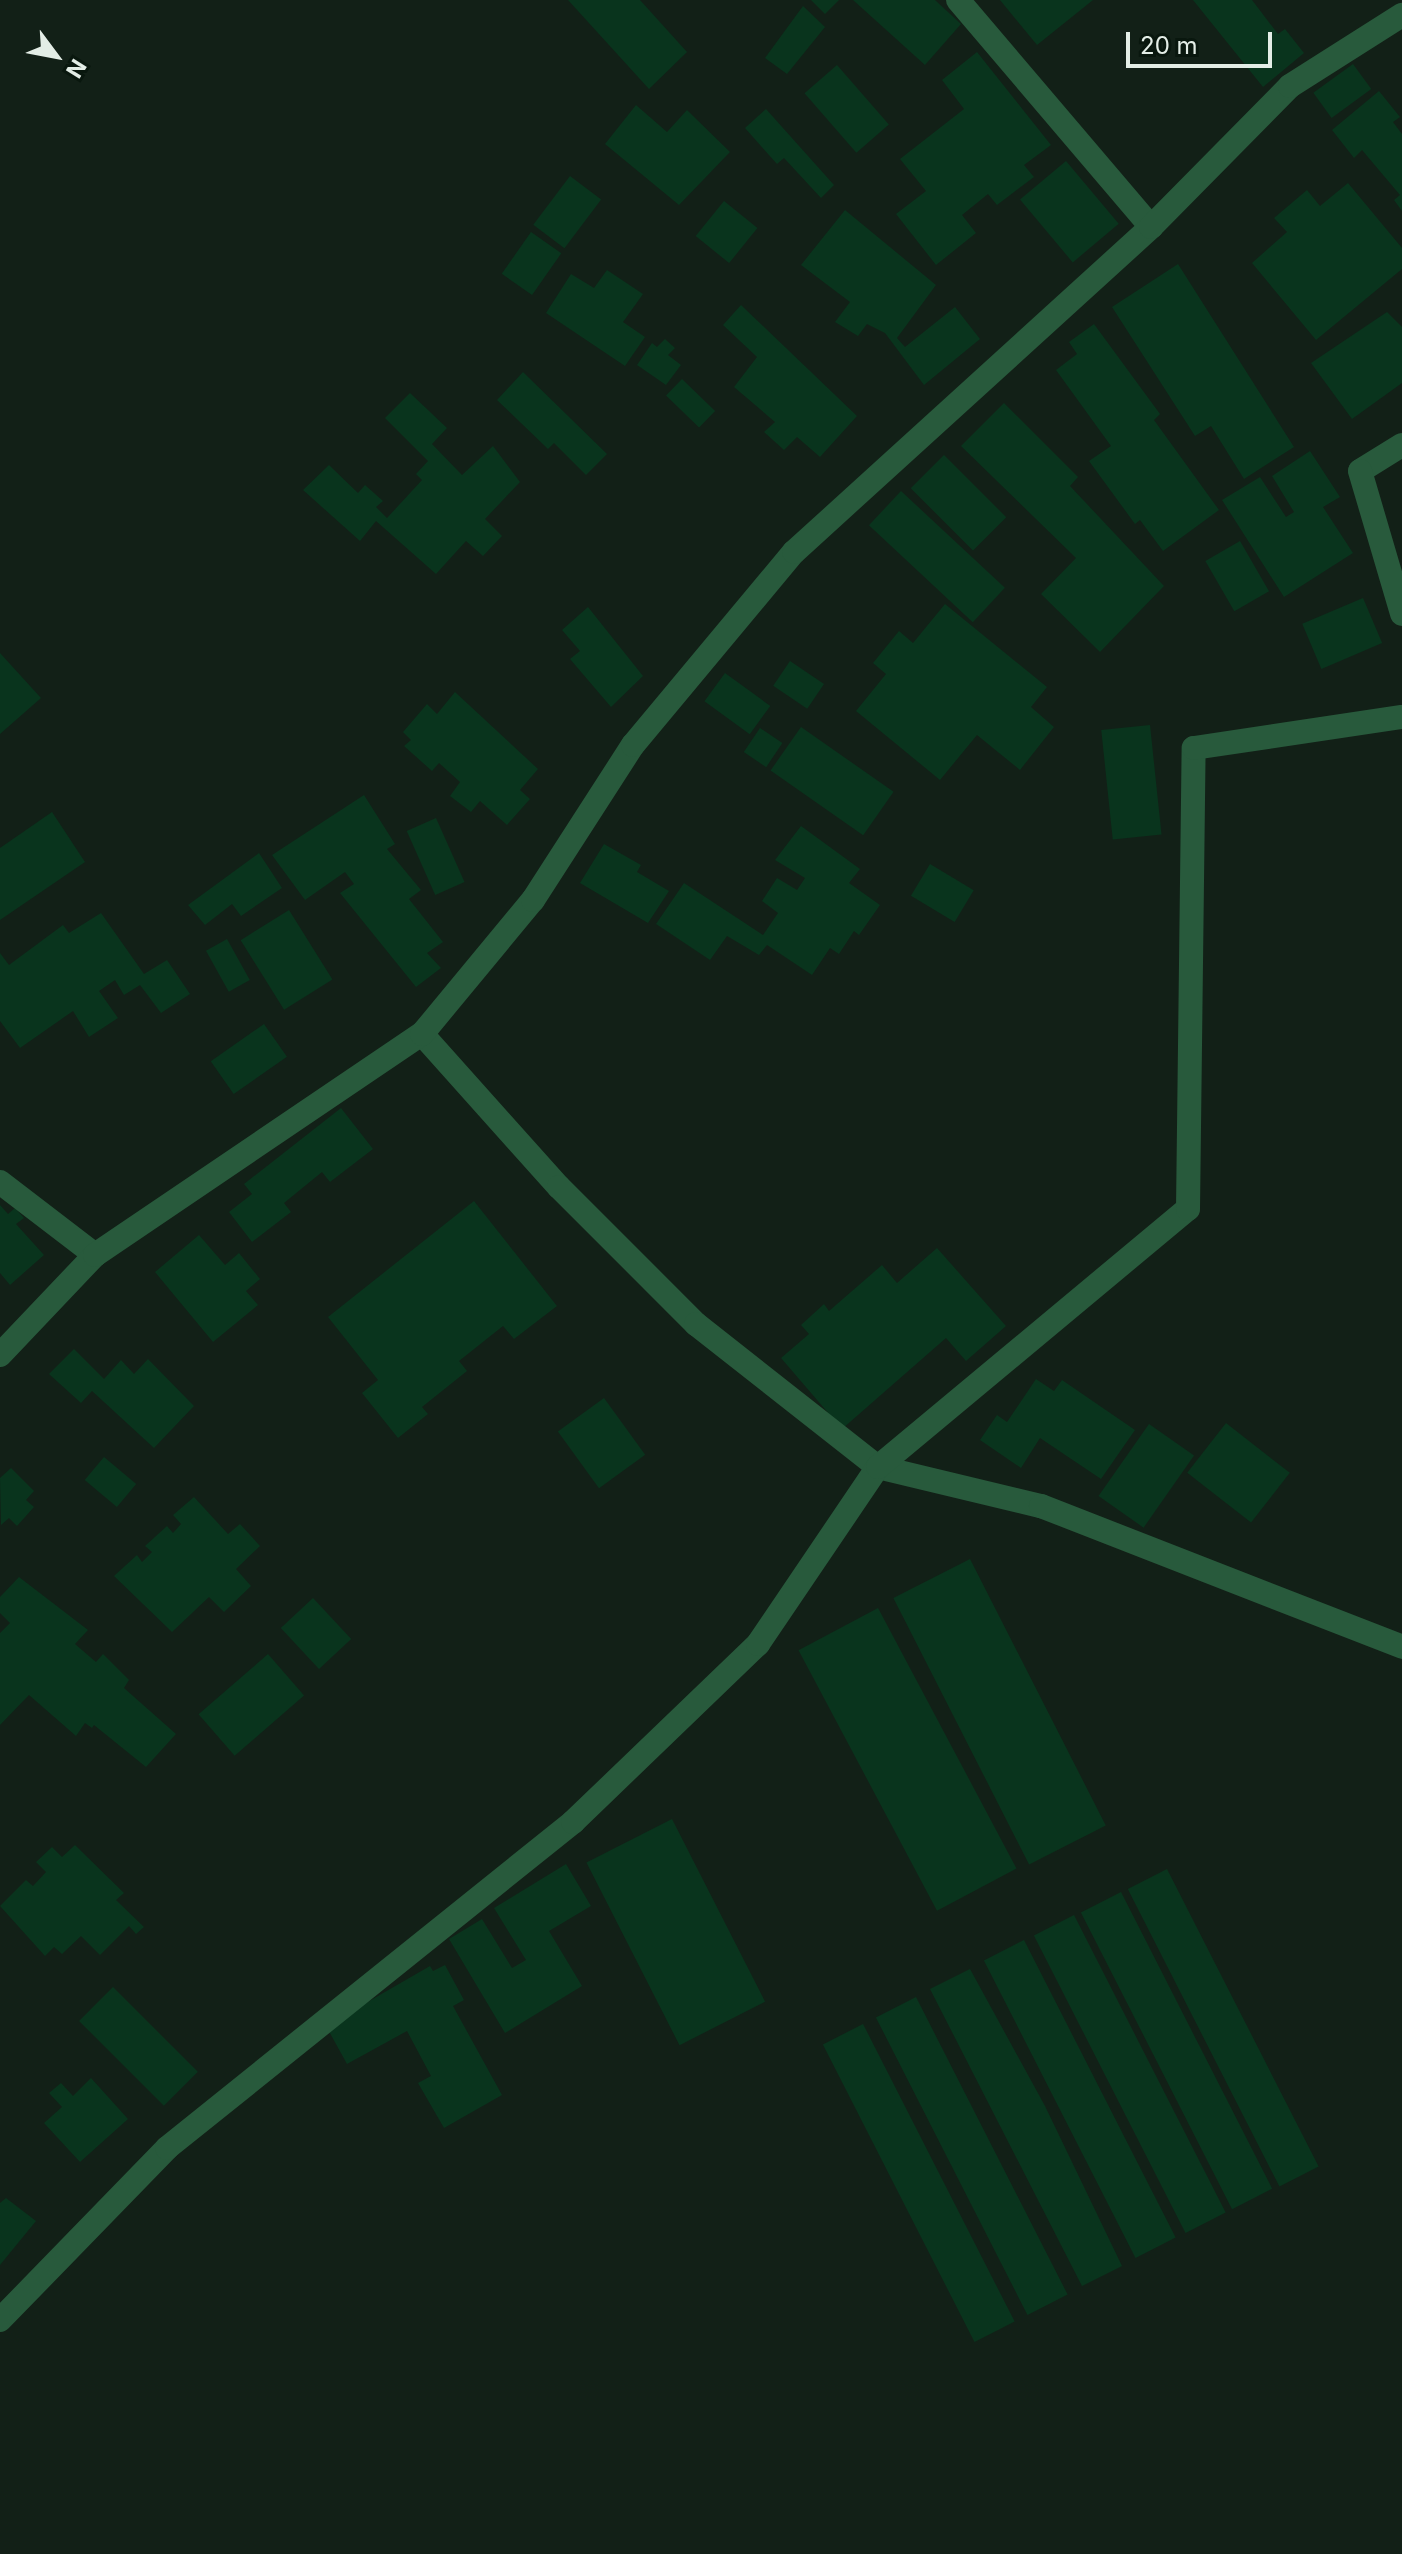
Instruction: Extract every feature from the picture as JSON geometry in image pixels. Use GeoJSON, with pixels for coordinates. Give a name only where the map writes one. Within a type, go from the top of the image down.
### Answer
{"type":"FeatureCollection","features":[{"type":"Feature","properties":{"kind":"street"},"geometry":{"type":"LineString","coordinates":[[958,0],[1151,227]]}},
{"type":"Feature","properties":{"kind":"street"},"geometry":{"type":"LineString","coordinates":[[0,1355],[95,1255],[422,1034],[533,900],[633,745],[794,552],[1151,227],[1290,86],[1402,15]]}},
{"type":"Feature","properties":{"kind":"street"},"geometry":{"type":"LineString","coordinates":[[1402,445],[1360,471],[1402,614]]}},
{"type":"Feature","properties":{"kind":"street"},"geometry":{"type":"LineString","coordinates":[[0,2320],[167,2148],[573,1822],[758,1644],[878,1467],[1188,1209],[1194,748],[1402,717]]}},
{"type":"Feature","properties":{"kind":"street"},"geometry":{"type":"LineString","coordinates":[[422,1034],[559,1187],[696,1324],[878,1467],[1041,1506],[1402,1647]]}},
{"type":"Feature","properties":{"kind":"street"},"geometry":{"type":"LineString","coordinates":[[0,1182],[95,1255]]}},
{"type":"Feature","properties":{"kind":"building"},"geometry":{"type":"Polygon","coordinates":[[[568,0],[640,0],[687,52],[649,89],[568,0]]]}},
{"type":"Feature","properties":{"kind":"building"},"geometry":{"type":"Polygon","coordinates":[[[811,0],[839,0],[825,14],[811,0]]]}},
{"type":"Feature","properties":{"kind":"building"},"geometry":{"type":"Polygon","coordinates":[[[853,0],[935,0],[961,24],[925,65],[853,0]]]}},
{"type":"Feature","properties":{"kind":"building"},"geometry":{"type":"Polygon","coordinates":[[[1000,0],[1093,0],[1037,45],[1000,0]]]}},
{"type":"Feature","properties":{"kind":"building"},"geometry":{"type":"Polygon","coordinates":[[[1193,0],[1252,0],[1278,34],[1285,29],[1304,53],[1263,87],[1193,0]]]}},
{"type":"Feature","properties":{"kind":"building"},"geometry":{"type":"Polygon","coordinates":[[[803,6],[825,27],[787,74],[765,58],[803,6]]]}},
{"type":"Feature","properties":{"kind":"building"},"geometry":{"type":"Polygon","coordinates":[[[977,52],[1051,145],[1024,165],[1034,177],[997,205],[988,194],[962,215],[976,233],[936,265],[896,214],[926,191],[900,159],[964,109],[942,80],[977,52]]]}},
{"type":"Feature","properties":{"kind":"building"},"geometry":{"type":"Polygon","coordinates":[[[1353,64],[1371,89],[1332,118],[1313,93],[1353,64]]]}},
{"type":"Feature","properties":{"kind":"building"},"geometry":{"type":"Polygon","coordinates":[[[837,65],[889,125],[856,153],[805,93],[837,65]]]}},
{"type":"Feature","properties":{"kind":"building"},"geometry":{"type":"Polygon","coordinates":[[[1379,91],[1400,117],[1393,122],[1402,134],[1402,211],[1394,200],[1400,195],[1362,150],[1354,158],[1332,130],[1379,91]]]}},
{"type":"Feature","properties":{"kind":"building"},"geometry":{"type":"Polygon","coordinates":[[[636,105],[667,132],[687,110],[730,152],[679,205],[605,144],[636,105]]]}},
{"type":"Feature","properties":{"kind":"building"},"geometry":{"type":"Polygon","coordinates":[[[766,109],[834,185],[821,198],[784,158],[777,164],[745,128],[766,109]]]}},
{"type":"Feature","properties":{"kind":"building"},"geometry":{"type":"Polygon","coordinates":[[[1066,161],[1119,224],[1073,262],[1020,200],[1066,161]]]}},
{"type":"Feature","properties":{"kind":"building"},"geometry":{"type":"Polygon","coordinates":[[[570,176],[601,199],[564,248],[533,225],[570,176]]]}},
{"type":"Feature","properties":{"kind":"building"},"geometry":{"type":"Polygon","coordinates":[[[1348,183],[1402,248],[1402,269],[1316,340],[1252,263],[1287,232],[1274,218],[1307,190],[1320,206],[1348,183]]]}},
{"type":"Feature","properties":{"kind":"building"},"geometry":{"type":"Polygon","coordinates":[[[724,201],[757,228],[729,263],[696,236],[724,201]]]}},
{"type":"Feature","properties":{"kind":"building"},"geometry":{"type":"Polygon","coordinates":[[[845,210],[936,285],[897,338],[905,347],[955,307],[980,339],[924,385],[885,333],[867,324],[858,336],[835,322],[850,302],[801,265],[845,210]]]}},
{"type":"Feature","properties":{"kind":"building"},"geometry":{"type":"Polygon","coordinates":[[[531,232],[561,253],[532,295],[502,274],[531,232]]]}},
{"type":"Feature","properties":{"kind":"building"},"geometry":{"type":"Polygon","coordinates":[[[1178,264],[1294,447],[1244,479],[1211,426],[1195,436],[1112,307],[1178,264]]]}},
{"type":"Feature","properties":{"kind":"building"},"geometry":{"type":"Polygon","coordinates":[[[607,270],[643,294],[623,322],[645,337],[625,366],[546,313],[571,274],[594,288],[607,270]]]}},
{"type":"Feature","properties":{"kind":"building"},"geometry":{"type":"Polygon","coordinates":[[[741,305],[857,416],[820,457],[797,437],[784,450],[764,432],[775,422],[734,387],[757,357],[723,325],[741,305]]]}},
{"type":"Feature","properties":{"kind":"building"},"geometry":{"type":"Polygon","coordinates":[[[1387,312],[1402,327],[1402,383],[1352,419],[1311,363],[1387,312]]]}},
{"type":"Feature","properties":{"kind":"building"},"geometry":{"type":"Polygon","coordinates":[[[1094,324],[1160,414],[1154,420],[1219,510],[1163,551],[1140,520],[1135,524],[1089,461],[1111,446],[1056,370],[1077,354],[1069,342],[1094,324]]]}},
{"type":"Feature","properties":{"kind":"building"},"geometry":{"type":"Polygon","coordinates":[[[665,339],[675,348],[668,355],[681,365],[666,385],[637,365],[652,343],[657,347],[665,339]]]}},
{"type":"Feature","properties":{"kind":"building"},"geometry":{"type":"Polygon","coordinates":[[[523,372],[607,454],[586,475],[554,443],[548,449],[497,400],[523,372]]]}},
{"type":"Feature","properties":{"kind":"building"},"geometry":{"type":"Polygon","coordinates":[[[682,379],[715,411],[699,427],[666,396],[682,379]]]}},
{"type":"Feature","properties":{"kind":"building"},"geometry":{"type":"Polygon","coordinates":[[[410,393],[447,428],[432,444],[462,475],[493,446],[520,482],[485,519],[502,536],[483,556],[466,541],[436,574],[376,521],[360,541],[303,490],[329,465],[358,493],[365,485],[383,501],[376,507],[387,518],[422,480],[416,474],[428,461],[385,418],[410,393]]]}},
{"type":"Feature","properties":{"kind":"building"},"geometry":{"type":"Polygon","coordinates":[[[1004,403],[1078,477],[1070,486],[1164,586],[1100,652],[1041,594],[1076,558],[961,446],[1004,403]]]}},
{"type":"Feature","properties":{"kind":"building"},"geometry":{"type":"Polygon","coordinates":[[[1310,451],[1340,497],[1323,507],[1353,553],[1284,597],[1222,500],[1260,477],[1286,517],[1294,512],[1272,476],[1310,451]]]}},
{"type":"Feature","properties":{"kind":"building"},"geometry":{"type":"Polygon","coordinates":[[[944,455],[1006,517],[973,550],[911,488],[944,455]]]}},
{"type":"Feature","properties":{"kind":"building"},"geometry":{"type":"Polygon","coordinates":[[[901,491],[1005,588],[973,622],[869,525],[901,491]]]}},
{"type":"Feature","properties":{"kind":"building"},"geometry":{"type":"Polygon","coordinates":[[[1240,541],[1269,591],[1234,611],[1205,561],[1240,541]]]}},
{"type":"Feature","properties":{"kind":"building"},"geometry":{"type":"Polygon","coordinates":[[[1363,598],[1382,643],[1321,669],[1302,624],[1363,598]]]}},
{"type":"Feature","properties":{"kind":"building"},"geometry":{"type":"Polygon","coordinates":[[[945,604],[1047,687],[1031,707],[1054,727],[1020,770],[977,735],[940,780],[856,711],[886,674],[873,663],[899,631],[913,643],[945,604]]]}},
{"type":"Feature","properties":{"kind":"building"},"geometry":{"type":"Polygon","coordinates":[[[588,607],[643,676],[611,707],[570,659],[580,651],[562,630],[588,607]]]}},
{"type":"Feature","properties":{"kind":"building"},"geometry":{"type":"Polygon","coordinates":[[[0,653],[41,698],[0,734],[0,653]]]}},
{"type":"Feature","properties":{"kind":"building"},"geometry":{"type":"Polygon","coordinates":[[[790,661],[824,684],[807,709],[773,686],[790,661]]]}},
{"type":"Feature","properties":{"kind":"building"},"geometry":{"type":"Polygon","coordinates":[[[725,673],[770,706],[750,734],[704,701],[725,673]]]}},
{"type":"Feature","properties":{"kind":"building"},"geometry":{"type":"Polygon","coordinates":[[[455,692],[538,769],[520,790],[530,799],[507,825],[480,801],[471,812],[450,796],[460,782],[439,763],[432,771],[404,746],[411,740],[403,732],[427,704],[437,714],[455,692]]]}},
{"type":"Feature","properties":{"kind":"building"},"geometry":{"type":"Polygon","coordinates":[[[1150,725],[1161,834],[1113,840],[1101,730],[1150,725]]]}},
{"type":"Feature","properties":{"kind":"building"},"geometry":{"type":"Polygon","coordinates":[[[801,727],[894,792],[863,835],[771,770],[801,727]]]}},
{"type":"Feature","properties":{"kind":"building"},"geometry":{"type":"Polygon","coordinates":[[[760,728],[782,743],[766,767],[744,752],[760,728]]]}},
{"type":"Feature","properties":{"kind":"building"},"geometry":{"type":"Polygon","coordinates":[[[364,795],[395,844],[387,849],[421,890],[409,899],[443,942],[427,953],[441,968],[416,987],[340,893],[354,884],[345,872],[305,900],[272,855],[364,795]]]}},
{"type":"Feature","properties":{"kind":"building"},"geometry":{"type":"Polygon","coordinates":[[[52,812],[85,862],[0,920],[0,848],[52,812]]]}},
{"type":"Feature","properties":{"kind":"building"},"geometry":{"type":"Polygon","coordinates":[[[436,818],[464,882],[435,895],[407,831],[436,818]]]}},
{"type":"Feature","properties":{"kind":"building"},"geometry":{"type":"Polygon","coordinates":[[[801,826],[860,869],[849,883],[880,905],[859,935],[854,931],[839,954],[830,948],[812,975],[767,945],[759,955],[727,936],[710,960],[656,924],[684,883],[763,935],[778,913],[762,901],[777,878],[797,890],[805,878],[775,860],[801,826]]]}},
{"type":"Feature","properties":{"kind":"building"},"geometry":{"type":"Polygon","coordinates":[[[604,844],[641,865],[637,872],[669,891],[648,923],[580,883],[604,844]]]}},
{"type":"Feature","properties":{"kind":"building"},"geometry":{"type":"Polygon","coordinates":[[[259,853],[282,888],[241,916],[232,904],[205,925],[188,905],[259,853]]]}},
{"type":"Feature","properties":{"kind":"building"},"geometry":{"type":"Polygon","coordinates":[[[930,864],[974,890],[955,922],[911,896],[930,864]]]}},
{"type":"Feature","properties":{"kind":"building"},"geometry":{"type":"Polygon","coordinates":[[[289,910],[332,980],[284,1010],[241,940],[289,910]]]}},
{"type":"Feature","properties":{"kind":"building"},"geometry":{"type":"Polygon","coordinates":[[[101,913],[144,974],[167,960],[190,994],[161,1013],[140,985],[124,995],[115,980],[99,991],[118,1018],[89,1037],[73,1011],[20,1048],[0,1021],[0,953],[9,965],[63,925],[69,933],[101,913]]]}},
{"type":"Feature","properties":{"kind":"building"},"geometry":{"type":"Polygon","coordinates":[[[227,939],[250,980],[229,992],[206,951],[227,939]]]}},
{"type":"Feature","properties":{"kind":"building"},"geometry":{"type":"Polygon","coordinates":[[[264,1024],[287,1057],[234,1094],[211,1061],[264,1024]]]}},
{"type":"Feature","properties":{"kind":"building"},"geometry":{"type":"Polygon","coordinates":[[[341,1108],[373,1149],[330,1182],[322,1172],[284,1203],[291,1212],[252,1242],[229,1212],[252,1194],[244,1184],[341,1108]]]}},
{"type":"Feature","properties":{"kind":"building"},"geometry":{"type":"Polygon","coordinates":[[[474,1201],[557,1306],[514,1339],[503,1326],[459,1361],[467,1371],[422,1407],[428,1414],[398,1438],[362,1393],[378,1380],[328,1317],[474,1201]]]}},
{"type":"Feature","properties":{"kind":"building"},"geometry":{"type":"Polygon","coordinates":[[[0,1205],[8,1214],[15,1208],[24,1218],[16,1224],[44,1255],[10,1285],[0,1273],[0,1205]]]}},
{"type":"Feature","properties":{"kind":"building"},"geometry":{"type":"Polygon","coordinates":[[[199,1235],[225,1265],[239,1253],[260,1279],[246,1291],[258,1305],[213,1342],[155,1272],[199,1235]]]}},
{"type":"Feature","properties":{"kind":"building"},"geometry":{"type":"Polygon","coordinates":[[[937,1248],[1006,1326],[966,1361],[946,1338],[842,1429],[781,1358],[809,1334],[801,1325],[824,1304],[829,1311],[882,1265],[897,1283],[937,1248]]]}},
{"type":"Feature","properties":{"kind":"building"},"geometry":{"type":"Polygon","coordinates":[[[74,1349],[104,1379],[121,1360],[134,1374],[148,1359],[194,1406],[154,1448],[92,1391],[81,1403],[49,1374],[74,1349]]]}},
{"type":"Feature","properties":{"kind":"building"},"geometry":{"type":"Polygon","coordinates":[[[1036,1379],[1054,1391],[1062,1380],[1135,1430],[1101,1479],[1040,1438],[1021,1468],[980,1440],[997,1415],[1007,1422],[1036,1379]]]}},
{"type":"Feature","properties":{"kind":"building"},"geometry":{"type":"Polygon","coordinates":[[[604,1398],[645,1455],[599,1488],[558,1432],[604,1398]]]}},
{"type":"Feature","properties":{"kind":"building"},"geometry":{"type":"Polygon","coordinates":[[[1226,1423],[1290,1473],[1251,1523],[1187,1473],[1226,1423]]]}},
{"type":"Feature","properties":{"kind":"building"},"geometry":{"type":"Polygon","coordinates":[[[1149,1424],[1194,1456],[1144,1528],[1099,1496],[1149,1424]]]}},
{"type":"Feature","properties":{"kind":"building"},"geometry":{"type":"Polygon","coordinates":[[[104,1457],[136,1484],[117,1507],[85,1480],[104,1457]]]}},
{"type":"Feature","properties":{"kind":"building"},"geometry":{"type":"Polygon","coordinates":[[[11,1468],[34,1491],[26,1500],[34,1507],[17,1526],[9,1518],[1,1525],[0,1478],[11,1468]]]}},
{"type":"Feature","properties":{"kind":"building"},"geometry":{"type":"Polygon","coordinates":[[[194,1497],[228,1534],[240,1524],[260,1546],[236,1569],[251,1586],[224,1612],[209,1597],[172,1632],[114,1576],[137,1555],[142,1562],[152,1552],[145,1546],[167,1526],[173,1533],[181,1524],[173,1515],[194,1497]]]}},
{"type":"Feature","properties":{"kind":"building"},"geometry":{"type":"Polygon","coordinates":[[[970,1559],[1106,1825],[1029,1864],[893,1598],[970,1559]]]}},
{"type":"Feature","properties":{"kind":"building"},"geometry":{"type":"Polygon","coordinates":[[[19,1577],[88,1630],[75,1644],[96,1662],[103,1654],[129,1680],[124,1688],[176,1734],[146,1767],[94,1725],[92,1728],[85,1723],[76,1736],[29,1695],[0,1725],[0,1633],[10,1623],[0,1613],[0,1597],[19,1577]]]}},
{"type":"Feature","properties":{"kind":"building"},"geometry":{"type":"Polygon","coordinates":[[[313,1598],[351,1639],[319,1669],[281,1628],[313,1598]]]}},
{"type":"Feature","properties":{"kind":"building"},"geometry":{"type":"Polygon","coordinates":[[[878,1608],[1016,1868],[937,1911],[799,1650],[878,1608]]]}},
{"type":"Feature","properties":{"kind":"building"},"geometry":{"type":"Polygon","coordinates":[[[268,1654],[304,1696],[235,1756],[199,1714],[268,1654]]]}},
{"type":"Feature","properties":{"kind":"building"},"geometry":{"type":"Polygon","coordinates":[[[672,1819],[765,2002],[680,2045],[586,1863],[672,1819]]]}},
{"type":"Feature","properties":{"kind":"building"},"geometry":{"type":"Polygon","coordinates":[[[75,1845],[124,1893],[116,1900],[144,1927],[136,1934],[129,1926],[100,1955],[81,1936],[62,1954],[54,1947],[45,1956],[0,1906],[26,1880],[33,1886],[46,1872],[36,1862],[52,1847],[62,1857],[75,1845]]]}},
{"type":"Feature","properties":{"kind":"building"},"geometry":{"type":"Polygon","coordinates":[[[566,1864],[591,1906],[549,1931],[582,1986],[505,2033],[449,1939],[482,1919],[512,1968],[526,1960],[494,1908],[566,1864]]]}},
{"type":"Feature","properties":{"kind":"building"},"geometry":{"type":"Polygon","coordinates":[[[1167,1869],[1319,2167],[1279,2187],[1128,1889],[1167,1869]]]}},
{"type":"Feature","properties":{"kind":"building"},"geometry":{"type":"Polygon","coordinates":[[[1121,1892],[1272,2189],[1232,2209],[1081,1912],[1121,1892]]]}},
{"type":"Feature","properties":{"kind":"building"},"geometry":{"type":"Polygon","coordinates":[[[1074,1915],[1226,2213],[1186,2233],[1034,1935],[1074,1915]]]}},
{"type":"Feature","properties":{"kind":"building"},"geometry":{"type":"Polygon","coordinates":[[[1024,1940],[1176,2238],[1136,2258],[984,1960],[1024,1940]]]}},
{"type":"Feature","properties":{"kind":"building"},"geometry":{"type":"Polygon","coordinates":[[[445,1965],[464,2000],[453,2006],[502,2095],[444,2128],[418,2083],[431,2076],[407,2031],[347,2064],[326,2026],[430,1966],[433,1971],[445,1965]]]}},
{"type":"Feature","properties":{"kind":"building"},"geometry":{"type":"Polygon","coordinates":[[[970,1969],[1045,2106],[1122,2266],[1082,2286],[930,1989],[970,1969]]]}},
{"type":"Feature","properties":{"kind":"building"},"geometry":{"type":"Polygon","coordinates":[[[113,1987],[198,2072],[164,2106],[79,2021],[113,1987]]]}},
{"type":"Feature","properties":{"kind":"building"},"geometry":{"type":"Polygon","coordinates":[[[916,1997],[1068,2295],[1028,2315],[876,2017],[916,1997]]]}},
{"type":"Feature","properties":{"kind":"building"},"geometry":{"type":"Polygon","coordinates":[[[863,2024],[1015,2322],[975,2342],[823,2044],[863,2024]]]}},
{"type":"Feature","properties":{"kind":"building"},"geometry":{"type":"Polygon","coordinates":[[[91,2078],[128,2119],[80,2162],[44,2123],[62,2107],[49,2093],[61,2083],[73,2096],[91,2078]]]}},
{"type":"Feature","properties":{"kind":"building"},"geometry":{"type":"Polygon","coordinates":[[[6,2198],[36,2221],[0,2265],[0,2203],[6,2198]]]}}]}
